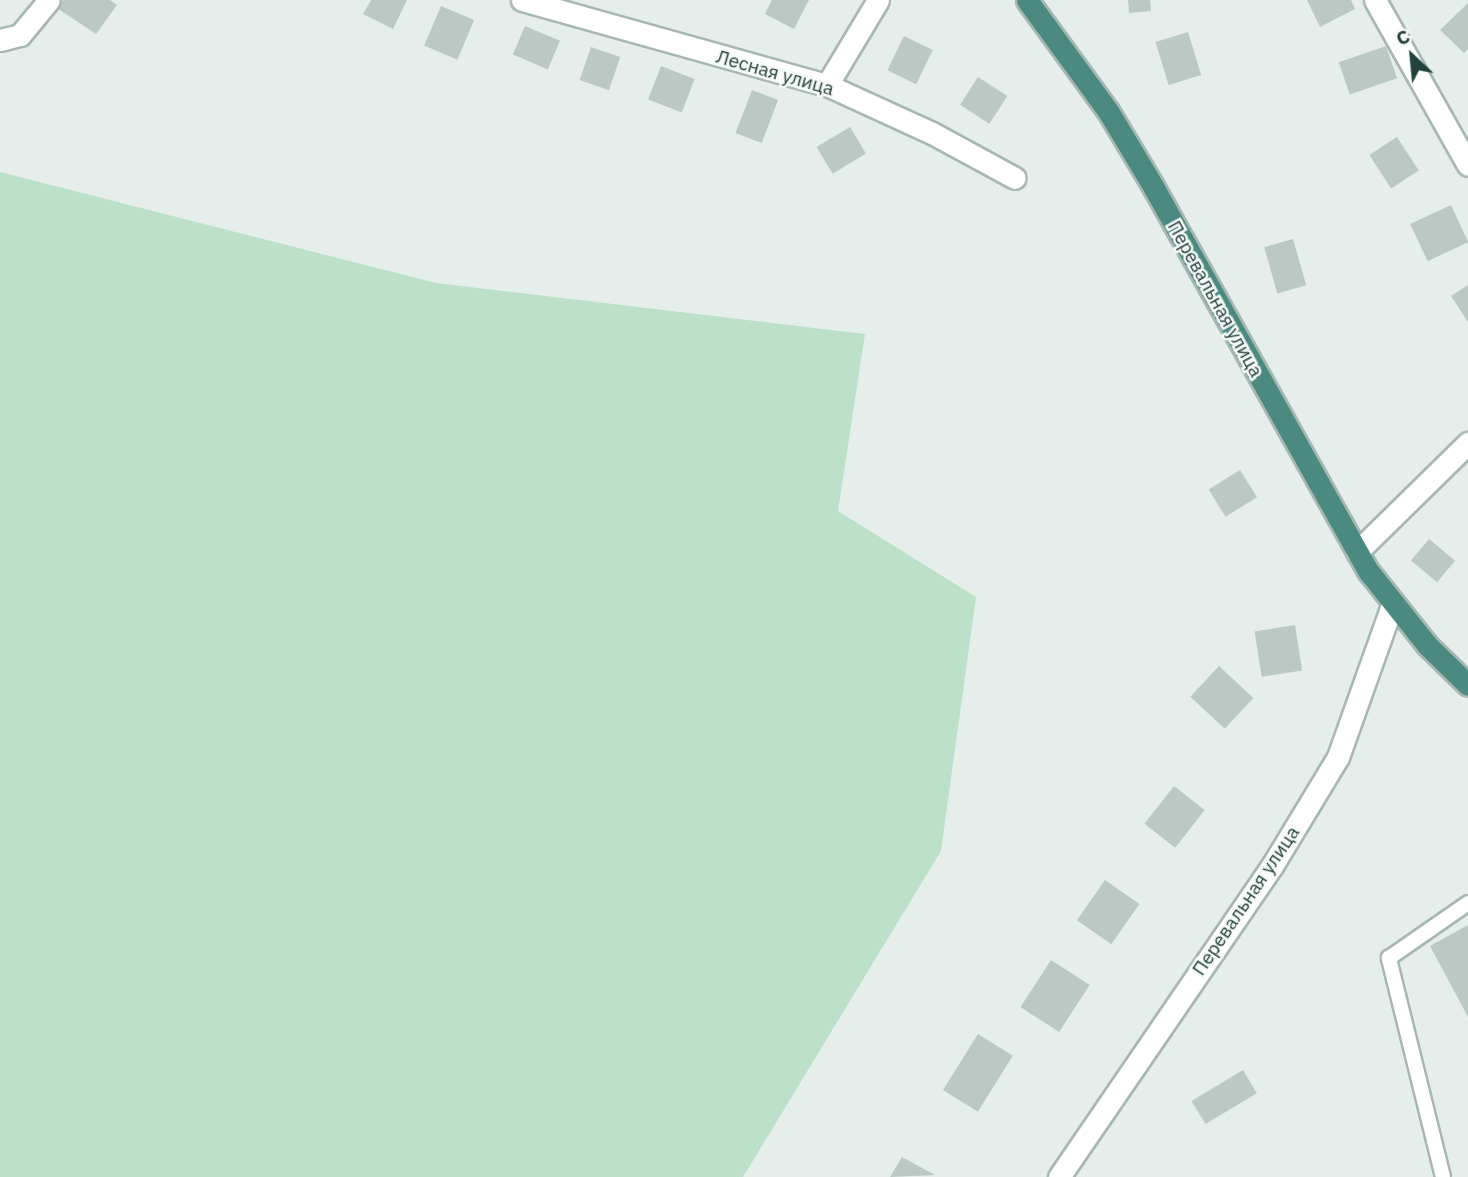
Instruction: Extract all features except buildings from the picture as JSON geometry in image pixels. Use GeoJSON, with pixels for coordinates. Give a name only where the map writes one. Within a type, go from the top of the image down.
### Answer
{"type":"FeatureCollection","features":[{"type":"Feature","properties":{"kind":"highway","name":"Перевальная улица"},"geometry":{"type":"LineString","coordinates":[[1027,0],[1108,111],[1154,188],[1357,552],[1392,605],[1468,685]]}},
{"type":"Feature","properties":{"kind":"street"},"geometry":{"type":"LineString","coordinates":[[0,40],[20,35],[49,0]]}},
{"type":"Feature","properties":{"kind":"street","name":"Лесная улица"},"geometry":{"type":"LineString","coordinates":[[522,0],[827,85],[932,133],[1015,178]]}},
{"type":"Feature","properties":{"kind":"street"},"geometry":{"type":"LineString","coordinates":[[827,85],[878,0]]}},
{"type":"Feature","properties":{"kind":"street"},"geometry":{"type":"LineString","coordinates":[[1375,0],[1468,165]]}},
{"type":"Feature","properties":{"kind":"street"},"geometry":{"type":"LineString","coordinates":[[1357,552],[1468,443]]}},
{"type":"Feature","properties":{"kind":"street","name":"Перевальная улица"},"geometry":{"type":"LineString","coordinates":[[1059,1177],[1272,866],[1338,757],[1392,605]]}},
{"type":"Feature","properties":{"kind":"lane"},"geometry":{"type":"LineString","coordinates":[[1443,1177],[1389,958],[1468,903]]}},
{"type":"Feature","properties":{"kind":"green space"},"geometry":{"type":"Polygon","coordinates":[[[0,172],[436,283],[865,334],[838,511],[976,597],[941,851],[743,1177],[0,1177],[0,172]]]}}]}
